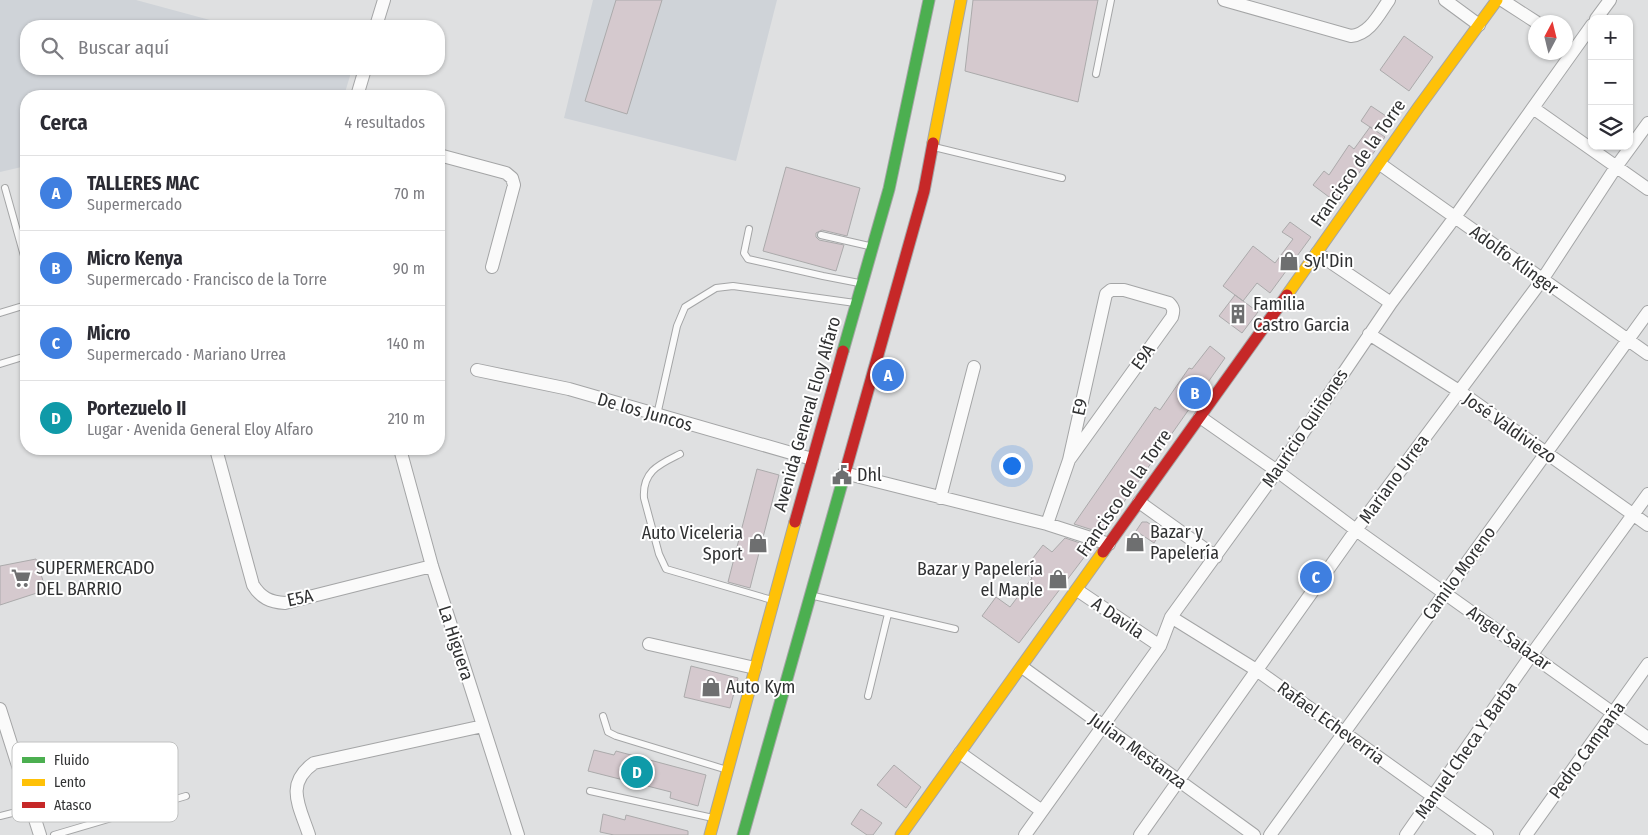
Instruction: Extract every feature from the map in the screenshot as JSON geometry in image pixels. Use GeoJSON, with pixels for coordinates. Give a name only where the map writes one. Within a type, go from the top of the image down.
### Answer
{"type":"FeatureCollection","features":[{"type":"Feature","properties":{"kind":"main road","name":"Avenida General Eloy Alfaro"},"geometry":{"type":"LineString","coordinates":[[710,835],[812,459],[889,189],[929,0]]}},
{"type":"Feature","properties":{"kind":"main road"},"geometry":{"type":"LineString","coordinates":[[743,835],[924,190],[961,0]]}},
{"type":"Feature","properties":{"kind":"main road","name":"Francisco de la Torre"},"geometry":{"type":"LineString","coordinates":[[901,835],[1317,253],[1418,108],[1497,0]]}},
{"type":"Feature","properties":{"kind":"street"},"geometry":{"type":"LineString","coordinates":[[378,20],[384,0]]}},
{"type":"Feature","properties":{"kind":"street"},"geometry":{"type":"LineString","coordinates":[[1224,0],[1351,36],[1358,36],[1367,30],[1389,0]]}},
{"type":"Feature","properties":{"kind":"street"},"geometry":{"type":"LineString","coordinates":[[1445,0],[1479,25]]}},
{"type":"Feature","properties":{"kind":"street"},"geometry":{"type":"LineString","coordinates":[[1502,0],[1528,17]]}},
{"type":"Feature","properties":{"kind":"street"},"geometry":{"type":"LineString","coordinates":[[1599,15],[1610,0]]}},
{"type":"Feature","properties":{"kind":"street","name":"Mauricio Quiñones"},"geometry":{"type":"LineString","coordinates":[[1573,42],[1588,29]]}},
{"type":"Feature","properties":{"kind":"street","name":"Mauricio Quiñones"},"geometry":{"type":"LineString","coordinates":[[1026,835],[1160,646],[1171,617],[1277,471],[1391,303],[1533,108],[1561,60]]}},
{"type":"Feature","properties":{"kind":"street"},"geometry":{"type":"LineString","coordinates":[[359,90],[363,75]]}},
{"type":"Feature","properties":{"kind":"street"},"geometry":{"type":"LineString","coordinates":[[1533,108],[1648,189]]}},
{"type":"Feature","properties":{"kind":"street","name":"Mariano Urrea"},"geometry":{"type":"LineString","coordinates":[[1140,835],[1258,671],[1356,530],[1542,280],[1616,167],[1648,123]]}},
{"type":"Feature","properties":{"kind":"street"},"geometry":{"type":"LineString","coordinates":[[445,157],[506,173],[512,178],[514,184],[492,267]]}},
{"type":"Feature","properties":{"kind":"street","name":"Adolfo Klinger"},"geometry":{"type":"LineString","coordinates":[[1380,164],[1648,354]]}},
{"type":"Feature","properties":{"kind":"street"},"geometry":{"type":"LineString","coordinates":[[1317,253],[1391,303]]}},
{"type":"Feature","properties":{"kind":"street","name":"E9A"},"geometry":{"type":"LineString","coordinates":[[1069,460],[1172,317],[1172,306],[1165,300],[1124,290],[1110,290]]}},
{"type":"Feature","properties":{"kind":"street","name":"E9"},"geometry":{"type":"LineString","coordinates":[[1047,524],[1069,460],[1104,300],[1110,290]]}},
{"type":"Feature","properties":{"kind":"street","name":"Camilo Moreno"},"geometry":{"type":"LineString","coordinates":[[1270,835],[1648,312]]}},
{"type":"Feature","properties":{"kind":"street","name":"José Valdiviezo"},"geometry":{"type":"LineString","coordinates":[[1369,334],[1459,391],[1648,525]]}},
{"type":"Feature","properties":{"kind":"street"},"geometry":{"type":"LineString","coordinates":[[940,498],[974,367]]}},
{"type":"Feature","properties":{"kind":"street","name":"De los Juncos"},"geometry":{"type":"LineString","coordinates":[[477,370],[569,389],[812,459]]}},
{"type":"Feature","properties":{"kind":"street","name":"Angel Salazar"},"geometry":{"type":"LineString","coordinates":[[1200,417],[1648,738]]}},
{"type":"Feature","properties":{"kind":"street","name":"E5A"},"geometry":{"type":"LineString","coordinates":[[218,455],[252,585],[257,593],[265,598],[274,602],[285,603],[432,566]]}},
{"type":"Feature","properties":{"kind":"street","name":"La Higuera"},"geometry":{"type":"LineString","coordinates":[[402,455],[432,566],[518,835]]}},
{"type":"Feature","properties":{"kind":"street"},"geometry":{"type":"LineString","coordinates":[[844,472],[1047,524],[1109,544]]}},
{"type":"Feature","properties":{"kind":"street","name":"Manuel Checa Y Barba"},"geometry":{"type":"LineString","coordinates":[[1406,835],[1532,654],[1648,494]]}},
{"type":"Feature","properties":{"kind":"street"},"geometry":{"type":"LineString","coordinates":[[1139,502],[1216,557]]}},
{"type":"Feature","properties":{"kind":"street","name":"A Davila"},"geometry":{"type":"LineString","coordinates":[[1076,590],[1160,646]]}},
{"type":"Feature","properties":{"kind":"street","name":"Rafael Echeverria"},"geometry":{"type":"LineString","coordinates":[[1171,617],[1258,671],[1486,835]]}},
{"type":"Feature","properties":{"kind":"street"},"geometry":{"type":"LineString","coordinates":[[649,644],[755,668]]}},
{"type":"Feature","properties":{"kind":"street","name":"Pedro Campaña"},"geometry":{"type":"LineString","coordinates":[[1526,835],[1648,664]]}},
{"type":"Feature","properties":{"kind":"street","name":"Julian Mestanza"},"geometry":{"type":"LineString","coordinates":[[1022,667],[1254,835]]}},
{"type":"Feature","properties":{"kind":"street"},"geometry":{"type":"LineString","coordinates":[[0,709],[3,731],[12,755]]}},
{"type":"Feature","properties":{"kind":"street"},"geometry":{"type":"LineString","coordinates":[[309,835],[296,794],[300,776],[314,763],[483,726]]}},
{"type":"Feature","properties":{"kind":"street"},"geometry":{"type":"LineString","coordinates":[[960,753],[1042,811]]}},
{"type":"Feature","properties":{"kind":"street"},"geometry":{"type":"LineString","coordinates":[[36,822],[40,835]]}},
{"type":"Feature","properties":{"kind":"lane"},"geometry":{"type":"LineString","coordinates":[[1096,74],[1111,0]]}},
{"type":"Feature","properties":{"kind":"lane"},"geometry":{"type":"LineString","coordinates":[[933,147],[1062,178]]}},
{"type":"Feature","properties":{"kind":"lane"},"geometry":{"type":"LineString","coordinates":[[4,188],[20,243]]}},
{"type":"Feature","properties":{"kind":"lane"},"geometry":{"type":"LineString","coordinates":[[749,229],[744,253],[748,259],[862,284]]}},
{"type":"Feature","properties":{"kind":"lane"},"geometry":{"type":"LineString","coordinates":[[821,235],[873,247]]}},
{"type":"Feature","properties":{"kind":"lane"},"geometry":{"type":"LineString","coordinates":[[658,416],[677,326],[685,307],[700,296],[716,288],[733,286],[857,303]]}},
{"type":"Feature","properties":{"kind":"lane"},"geometry":{"type":"LineString","coordinates":[[0,313],[20,306]]}},
{"type":"Feature","properties":{"kind":"lane"},"geometry":{"type":"LineString","coordinates":[[0,364],[20,358]]}},
{"type":"Feature","properties":{"kind":"lane"},"geometry":{"type":"LineString","coordinates":[[680,454],[656,465],[643,489],[659,554],[666,569],[773,601]]}},
{"type":"Feature","properties":{"kind":"lane"},"geometry":{"type":"LineString","coordinates":[[810,595],[955,629]]}},
{"type":"Feature","properties":{"kind":"lane"},"geometry":{"type":"LineString","coordinates":[[868,696],[888,614]]}},
{"type":"Feature","properties":{"kind":"lane"},"geometry":{"type":"LineString","coordinates":[[602,716],[608,732],[616,736],[701,764],[727,770]]}},
{"type":"Feature","properties":{"kind":"lane"},"geometry":{"type":"LineString","coordinates":[[590,790],[714,818]]}},
{"type":"Feature","properties":{"kind":"lane"},"geometry":{"type":"LineString","coordinates":[[178,798],[186,796]]}},
{"type":"Feature","properties":{"kind":"lane"},"geometry":{"type":"LineString","coordinates":[[54,835],[98,822]]}},
{"type":"Feature","properties":{"kind":"shaded area"},"geometry":{"type":"Polygon","coordinates":[[[0,0],[136,0],[210,20],[20,20],[20,75],[350,75],[346,90],[20,90],[20,167],[0,172],[0,0]]]}},
{"type":"Feature","properties":{"kind":"shaded area"},"geometry":{"type":"Polygon","coordinates":[[[593,0],[777,0],[736,161],[564,118],[593,0]]]}},
{"type":"Feature","properties":{"kind":"building"},"geometry":{"type":"Polygon","coordinates":[[[616,0],[662,0],[627,114],[585,101],[616,0]]]}},
{"type":"Feature","properties":{"kind":"building"},"geometry":{"type":"Polygon","coordinates":[[[973,0],[1098,0],[1078,102],[965,71],[973,0]]]}},
{"type":"Feature","properties":{"kind":"building"},"geometry":{"type":"Polygon","coordinates":[[[1404,36],[1433,57],[1409,91],[1380,70],[1404,36]]]}},
{"type":"Feature","properties":{"kind":"building"},"geometry":{"type":"Polygon","coordinates":[[[1371,106],[1386,116],[1376,131],[1361,121],[1371,106]]]}},
{"type":"Feature","properties":{"kind":"building"},"geometry":{"type":"Polygon","coordinates":[[[1370,127],[1385,137],[1337,203],[1313,185],[1324,171],[1329,175],[1349,145],[1354,149],[1370,127]]]}},
{"type":"Feature","properties":{"kind":"building"},"geometry":{"type":"Polygon","coordinates":[[[786,167],[860,188],[847,236],[822,230],[816,233],[816,237],[819,240],[844,245],[836,271],[763,251],[786,167]]]}},
{"type":"Feature","properties":{"kind":"building"},"geometry":{"type":"Polygon","coordinates":[[[1290,222],[1311,237],[1270,293],[1257,283],[1243,301],[1223,286],[1253,246],[1275,263],[1293,239],[1282,232],[1290,222]]]}},
{"type":"Feature","properties":{"kind":"building","name":"Familia Castro Garcia"},"geometry":{"type":"Polygon","coordinates":[[[1235,295],[1258,312],[1242,333],[1219,316],[1235,295]]]}},
{"type":"Feature","properties":{"kind":"building"},"geometry":{"type":"Polygon","coordinates":[[[1210,346],[1225,358],[1102,533],[1074,524],[1155,407],[1160,410],[1189,368],[1192,369],[1210,346]]]}},
{"type":"Feature","properties":{"kind":"building"},"geometry":{"type":"Polygon","coordinates":[[[757,469],[779,475],[750,588],[728,582],[757,469]]]}},
{"type":"Feature","properties":{"kind":"building"},"geometry":{"type":"Polygon","coordinates":[[[1142,522],[1147,522],[1161,532],[1154,543],[1136,531],[1142,522]]]}},
{"type":"Feature","properties":{"kind":"building"},"geometry":{"type":"Polygon","coordinates":[[[1065,538],[1092,547],[1019,643],[982,616],[996,597],[1010,607],[1032,578],[1023,571],[1043,545],[1052,552],[1065,538]]]}},
{"type":"Feature","properties":{"kind":"building","name":"SUPERMERCADO DEL BARRIO"},"geometry":{"type":"Polygon","coordinates":[[[36,559],[46,590],[0,605],[0,566],[36,559]]]}},
{"type":"Feature","properties":{"kind":"building","name":"Auto Kym"},"geometry":{"type":"Polygon","coordinates":[[[691,666],[738,678],[730,708],[684,697],[691,666]]]}},
{"type":"Feature","properties":{"kind":"building"},"geometry":{"type":"Polygon","coordinates":[[[594,750],[614,755],[616,751],[706,775],[698,806],[670,798],[671,792],[588,771],[594,750]]]}},
{"type":"Feature","properties":{"kind":"building"},"geometry":{"type":"Polygon","coordinates":[[[894,765],[921,787],[906,808],[877,785],[894,765]]]}},
{"type":"Feature","properties":{"kind":"building"},"geometry":{"type":"Polygon","coordinates":[[[861,809],[882,823],[873,835],[867,835],[851,824],[861,809]]]}},
{"type":"Feature","properties":{"kind":"building"},"geometry":{"type":"Polygon","coordinates":[[[603,814],[625,820],[626,815],[688,831],[688,835],[614,835],[600,832],[603,814]]]}},
{"type":"Feature","properties":{"kind":"traffic: fast"},"geometry":{"type":"LineString","coordinates":[[843,351],[889,189],[929,0]]}},
{"type":"Feature","properties":{"kind":"traffic: fast"},"geometry":{"type":"LineString","coordinates":[[743,835],[844,476]]}},
{"type":"Feature","properties":{"kind":"traffic: slow"},"geometry":{"type":"LineString","coordinates":[[933,143],[961,0]]}},
{"type":"Feature","properties":{"kind":"traffic: slow"},"geometry":{"type":"LineString","coordinates":[[1287,295],[1418,108],[1497,0]]}},
{"type":"Feature","properties":{"kind":"traffic: slow"},"geometry":{"type":"LineString","coordinates":[[710,835],[795,522]]}},
{"type":"Feature","properties":{"kind":"traffic: slow"},"geometry":{"type":"LineString","coordinates":[[901,835],[1103,552]]}},
{"type":"Feature","properties":{"kind":"traffic: jam"},"geometry":{"type":"LineString","coordinates":[[844,476],[924,191],[933,143]]}},
{"type":"Feature","properties":{"kind":"traffic: jam"},"geometry":{"type":"LineString","coordinates":[[1103,552],[1287,295]]}},
{"type":"Feature","properties":{"kind":"traffic: jam"},"geometry":{"type":"LineString","coordinates":[[795,522],[843,351]]}},
{"type":"Feature","properties":{"kind":"place","name":"Syl'Din"},"geometry":{"type":"Point","coordinates":[1289,261]}},
{"type":"Feature","properties":{"kind":"place","name":"Familia Castro Garcia"},"geometry":{"type":"Point","coordinates":[1238,314]}},
{"type":"Feature","properties":{"kind":"place","name":"TALLERES MAC"},"geometry":{"type":"Point","coordinates":[888,375]}},
{"type":"Feature","properties":{"kind":"place","name":"Micro Kenya"},"geometry":{"type":"Point","coordinates":[1195,393]}},
{"type":"Feature","properties":{"kind":"place","name":"Dhl"},"geometry":{"type":"Point","coordinates":[842,475]}},
{"type":"Feature","properties":{"kind":"place","name":"Bazar y Papelería"},"geometry":{"type":"Point","coordinates":[1135,542]}},
{"type":"Feature","properties":{"kind":"place","name":"Auto Viceleria Sport"},"geometry":{"type":"Point","coordinates":[758,543]}},
{"type":"Feature","properties":{"kind":"place","name":"Micro"},"geometry":{"type":"Point","coordinates":[1316,577]}},
{"type":"Feature","properties":{"kind":"place","name":"SUPERMERCADO DEL BARRIO"},"geometry":{"type":"Point","coordinates":[21,578]}},
{"type":"Feature","properties":{"kind":"place","name":"Bazar y Papelería el Maple"},"geometry":{"type":"Point","coordinates":[1058,579]}},
{"type":"Feature","properties":{"kind":"place","name":"Auto Kym"},"geometry":{"type":"Point","coordinates":[711,687]}},
{"type":"Feature","properties":{"kind":"place","name":"Portezuelo II"},"geometry":{"type":"Point","coordinates":[637,772]}}]}
